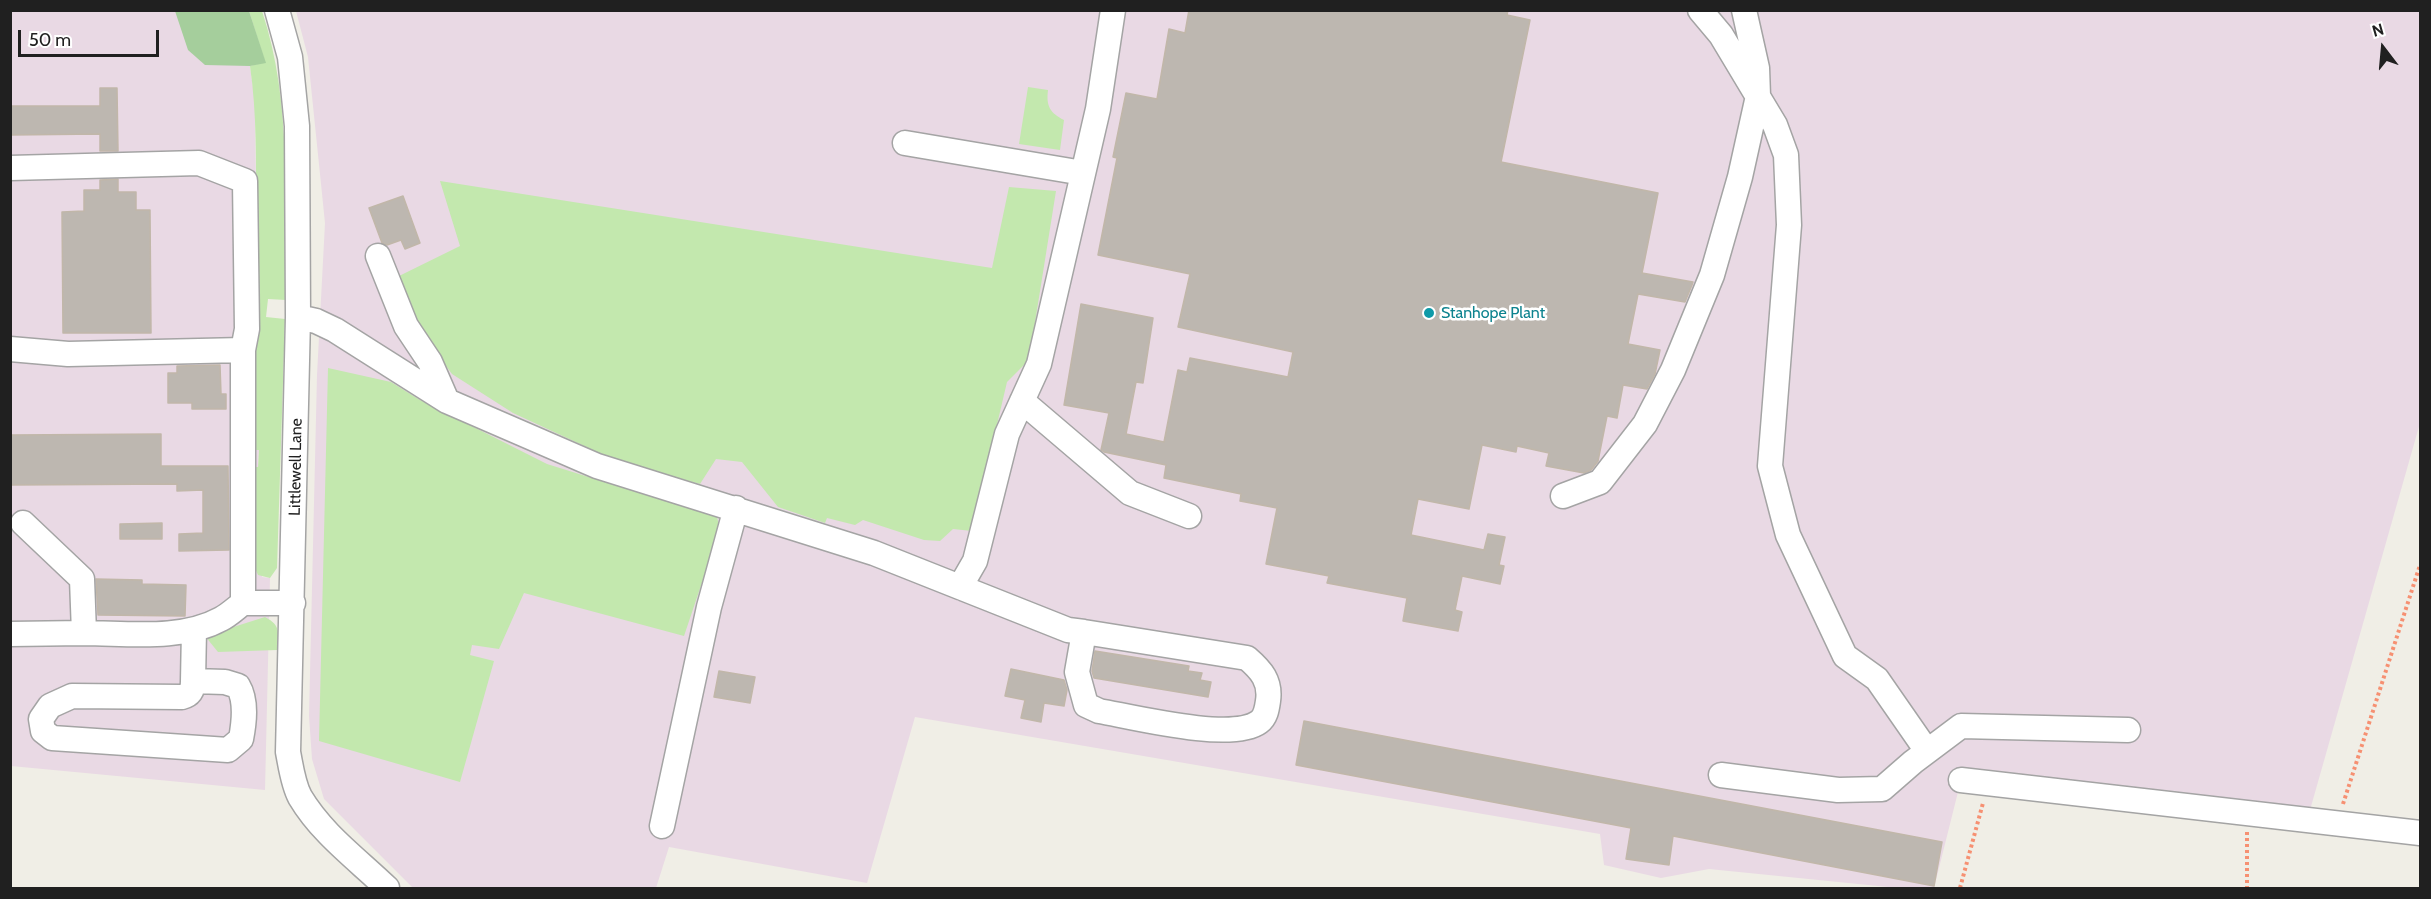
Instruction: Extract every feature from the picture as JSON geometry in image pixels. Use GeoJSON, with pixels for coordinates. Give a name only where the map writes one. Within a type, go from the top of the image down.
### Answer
{"type":"FeatureCollection","features":[{"type":"Feature","properties":{"kind":"street","name":"Littlewell Lane"},"geometry":{"type":"LineString","coordinates":[[277,10],[290,57],[297,126],[298,317],[288,752],[291,774],[300,796],[327,834],[387,888]]}},
{"type":"Feature","properties":{"kind":"street"},"geometry":{"type":"LineString","coordinates":[[960,587],[975,561],[1007,434],[1039,364],[1098,109],[1113,10]]}},
{"type":"Feature","properties":{"kind":"street"},"geometry":{"type":"LineString","coordinates":[[1700,10],[1720,35],[1758,96],[1775,125],[1786,155],[1789,225],[1770,466],[1788,535],[1845,656],[1877,679],[1927,751]]}},
{"type":"Feature","properties":{"kind":"street"},"geometry":{"type":"LineString","coordinates":[[1563,496],[1600,482],[1645,424],[1673,370],[1712,275],[1740,177],[1758,96],[1757,68],[1744,10]]}},
{"type":"Feature","properties":{"kind":"street"},"geometry":{"type":"LineString","coordinates":[[905,143],[1083,173]]}},
{"type":"Feature","properties":{"kind":"street"},"geometry":{"type":"LineString","coordinates":[[10,168],[199,163],[245,181],[247,329],[243,350],[243,603]]}},
{"type":"Feature","properties":{"kind":"street"},"geometry":{"type":"LineString","coordinates":[[378,256],[406,326],[430,362],[447,401]]}},
{"type":"Feature","properties":{"kind":"street"},"geometry":{"type":"LineString","coordinates":[[298,317],[316,321],[335,330],[447,401],[597,466],[874,553],[1068,630],[1084,632],[1247,658],[1262,671],[1269,696],[1266,711],[1260,722],[1246,727],[1225,729],[1195,728],[1099,711],[1086,705],[1077,672],[1084,632]]}},
{"type":"Feature","properties":{"kind":"street"},"geometry":{"type":"LineString","coordinates":[[10,349],[68,354],[243,350]]}},
{"type":"Feature","properties":{"kind":"street"},"geometry":{"type":"LineString","coordinates":[[1023,401],[1130,493],[1189,516]]}},
{"type":"Feature","properties":{"kind":"street"},"geometry":{"type":"LineString","coordinates":[[662,826],[710,607],[736,508]]}},
{"type":"Feature","properties":{"kind":"street"},"geometry":{"type":"LineString","coordinates":[[24,523],[82,579],[84,633]]}},
{"type":"Feature","properties":{"kind":"street"},"geometry":{"type":"LineString","coordinates":[[10,634],[176,633],[194,630],[220,620],[243,603],[292,603]]}},
{"type":"Feature","properties":{"kind":"street"},"geometry":{"type":"LineString","coordinates":[[193,681],[225,682],[238,686],[243,693],[242,740],[228,750],[52,738],[43,731],[41,719],[50,706],[72,696],[182,697],[188,695],[194,687],[193,681],[194,630]]}},
{"type":"Feature","properties":{"kind":"street"},"geometry":{"type":"LineString","coordinates":[[1721,775],[1838,790],[1882,789],[1961,726],[2128,730]]}},
{"type":"Feature","properties":{"kind":"street"},"geometry":{"type":"LineString","coordinates":[[1961,780],[2421,833]]}},
{"type":"Feature","properties":{"kind":"path"},"geometry":{"type":"LineString","coordinates":[[2338,824],[2421,565]]}},
{"type":"Feature","properties":{"kind":"path"},"geometry":{"type":"LineString","coordinates":[[2247,830],[2247,888]]}},
{"type":"Feature","properties":{"kind":"shaded area"},"geometry":{"type":"Polygon","coordinates":[[[11,11],[249,11],[266,63],[250,66],[255,102],[257,292],[253,449],[259,450],[258,467],[254,467],[262,577],[270,578],[265,790],[11,766],[11,11]]]}},
{"type":"Feature","properties":{"kind":"shaded area"},"geometry":{"type":"Polygon","coordinates":[[[296,11],[2420,11],[2420,423],[2310,810],[1961,780],[1934,888],[1898,888],[1709,869],[1661,878],[1604,865],[1600,834],[915,717],[867,883],[669,847],[656,888],[413,888],[324,799],[312,759],[309,716],[317,375],[325,223],[308,57],[296,11]]]}},
{"type":"Feature","properties":{"kind":"green space"},"geometry":{"type":"Polygon","coordinates":[[[175,11],[249,11],[266,63],[250,66],[205,65],[188,50],[175,11]]]}},
{"type":"Feature","properties":{"kind":"green space"},"geometry":{"type":"Polygon","coordinates":[[[249,11],[262,11],[272,46],[279,82],[285,154],[286,300],[268,299],[266,317],[285,319],[277,568],[270,578],[258,575],[253,564],[253,467],[258,467],[259,450],[253,450],[256,157],[250,66],[265,62],[249,11]]]}},
{"type":"Feature","properties":{"kind":"green space"},"geometry":{"type":"Polygon","coordinates":[[[1028,87],[1048,90],[1050,108],[1055,115],[1064,120],[1060,150],[1019,144],[1028,87]]]}},
{"type":"Feature","properties":{"kind":"green space"},"geometry":{"type":"Polygon","coordinates":[[[440,181],[992,268],[1009,187],[1056,191],[1029,360],[1007,382],[972,531],[953,529],[940,541],[924,540],[863,520],[855,525],[827,518],[825,523],[778,507],[742,462],[716,459],[700,484],[621,463],[513,413],[452,374],[407,314],[397,277],[460,246],[440,181]]]}},
{"type":"Feature","properties":{"kind":"green space"},"geometry":{"type":"Polygon","coordinates":[[[328,368],[391,382],[420,400],[547,464],[717,517],[720,529],[684,636],[524,593],[499,649],[472,645],[470,655],[494,661],[460,782],[319,741],[328,368]]]}},
{"type":"Feature","properties":{"kind":"green space"},"geometry":{"type":"Polygon","coordinates":[[[265,617],[277,627],[277,650],[218,652],[205,636],[265,617]]]}},
{"type":"Feature","properties":{"kind":"building","name":"Stanhope Plant"},"geometry":{"type":"Polygon","coordinates":[[[1189,10],[1508,10],[1507,15],[1530,20],[1501,162],[1658,193],[1642,273],[1693,282],[1685,302],[1638,294],[1628,344],[1660,350],[1655,374],[1647,389],[1623,385],[1617,418],[1607,416],[1598,461],[1591,470],[1584,473],[1546,466],[1549,453],[1517,446],[1516,452],[1482,445],[1469,509],[1418,499],[1411,535],[1484,550],[1488,534],[1505,537],[1499,565],[1504,566],[1500,584],[1462,576],[1455,610],[1462,612],[1458,631],[1403,621],[1407,598],[1327,583],[1329,576],[1266,564],[1277,508],[1240,501],[1241,494],[1164,478],[1166,465],[1104,452],[1101,450],[1109,413],[1064,405],[1081,304],[1153,318],[1143,383],[1136,382],[1126,434],[1164,442],[1178,370],[1187,372],[1190,358],[1288,377],[1293,352],[1178,327],[1190,274],[1098,255],[1117,158],[1113,157],[1126,93],[1157,99],[1169,29],[1185,33],[1189,10]]]}},
{"type":"Feature","properties":{"kind":"building"},"geometry":{"type":"Polygon","coordinates":[[[100,88],[117,88],[118,151],[100,151],[100,134],[10,135],[10,106],[100,106],[100,88]]]}},
{"type":"Feature","properties":{"kind":"building"},"geometry":{"type":"Polygon","coordinates":[[[118,179],[118,192],[136,192],[136,210],[150,210],[151,333],[63,333],[62,212],[84,211],[84,190],[100,190],[100,180],[118,179]]]}},
{"type":"Feature","properties":{"kind":"building"},"geometry":{"type":"Polygon","coordinates":[[[403,196],[420,243],[405,249],[401,240],[387,245],[382,243],[369,208],[403,196]]]}},
{"type":"Feature","properties":{"kind":"building"},"geometry":{"type":"Polygon","coordinates":[[[220,365],[221,394],[226,394],[226,409],[192,409],[192,403],[168,403],[168,373],[177,373],[177,366],[220,365]]]}},
{"type":"Feature","properties":{"kind":"building"},"geometry":{"type":"Polygon","coordinates":[[[161,434],[161,466],[228,466],[229,550],[179,551],[179,534],[203,533],[203,490],[177,491],[177,484],[10,485],[10,435],[161,434]]]}},
{"type":"Feature","properties":{"kind":"building"},"geometry":{"type":"Polygon","coordinates":[[[162,523],[162,539],[120,539],[120,524],[162,523]]]}},
{"type":"Feature","properties":{"kind":"building"},"geometry":{"type":"Polygon","coordinates":[[[96,579],[142,580],[142,584],[186,585],[185,616],[98,615],[96,579]]]}},
{"type":"Feature","properties":{"kind":"building"},"geometry":{"type":"Polygon","coordinates":[[[1095,651],[1189,666],[1188,671],[1202,673],[1200,680],[1211,682],[1208,697],[1094,678],[1092,671],[1095,651]]]}},
{"type":"Feature","properties":{"kind":"building"},"geometry":{"type":"Polygon","coordinates":[[[1011,669],[1064,680],[1067,690],[1064,706],[1044,703],[1041,722],[1021,718],[1025,700],[1005,696],[1011,669]]]}},
{"type":"Feature","properties":{"kind":"building"},"geometry":{"type":"Polygon","coordinates":[[[719,671],[755,677],[750,703],[714,697],[719,671]]]}},
{"type":"Feature","properties":{"kind":"building"},"geometry":{"type":"Polygon","coordinates":[[[1304,721],[1942,842],[1934,886],[1673,836],[1669,865],[1626,859],[1631,828],[1296,765],[1304,721]]]}},
{"type":"Feature","properties":{"kind":"place","name":"Stanhope Plant"},"geometry":{"type":"Point","coordinates":[1429,313]}}]}
